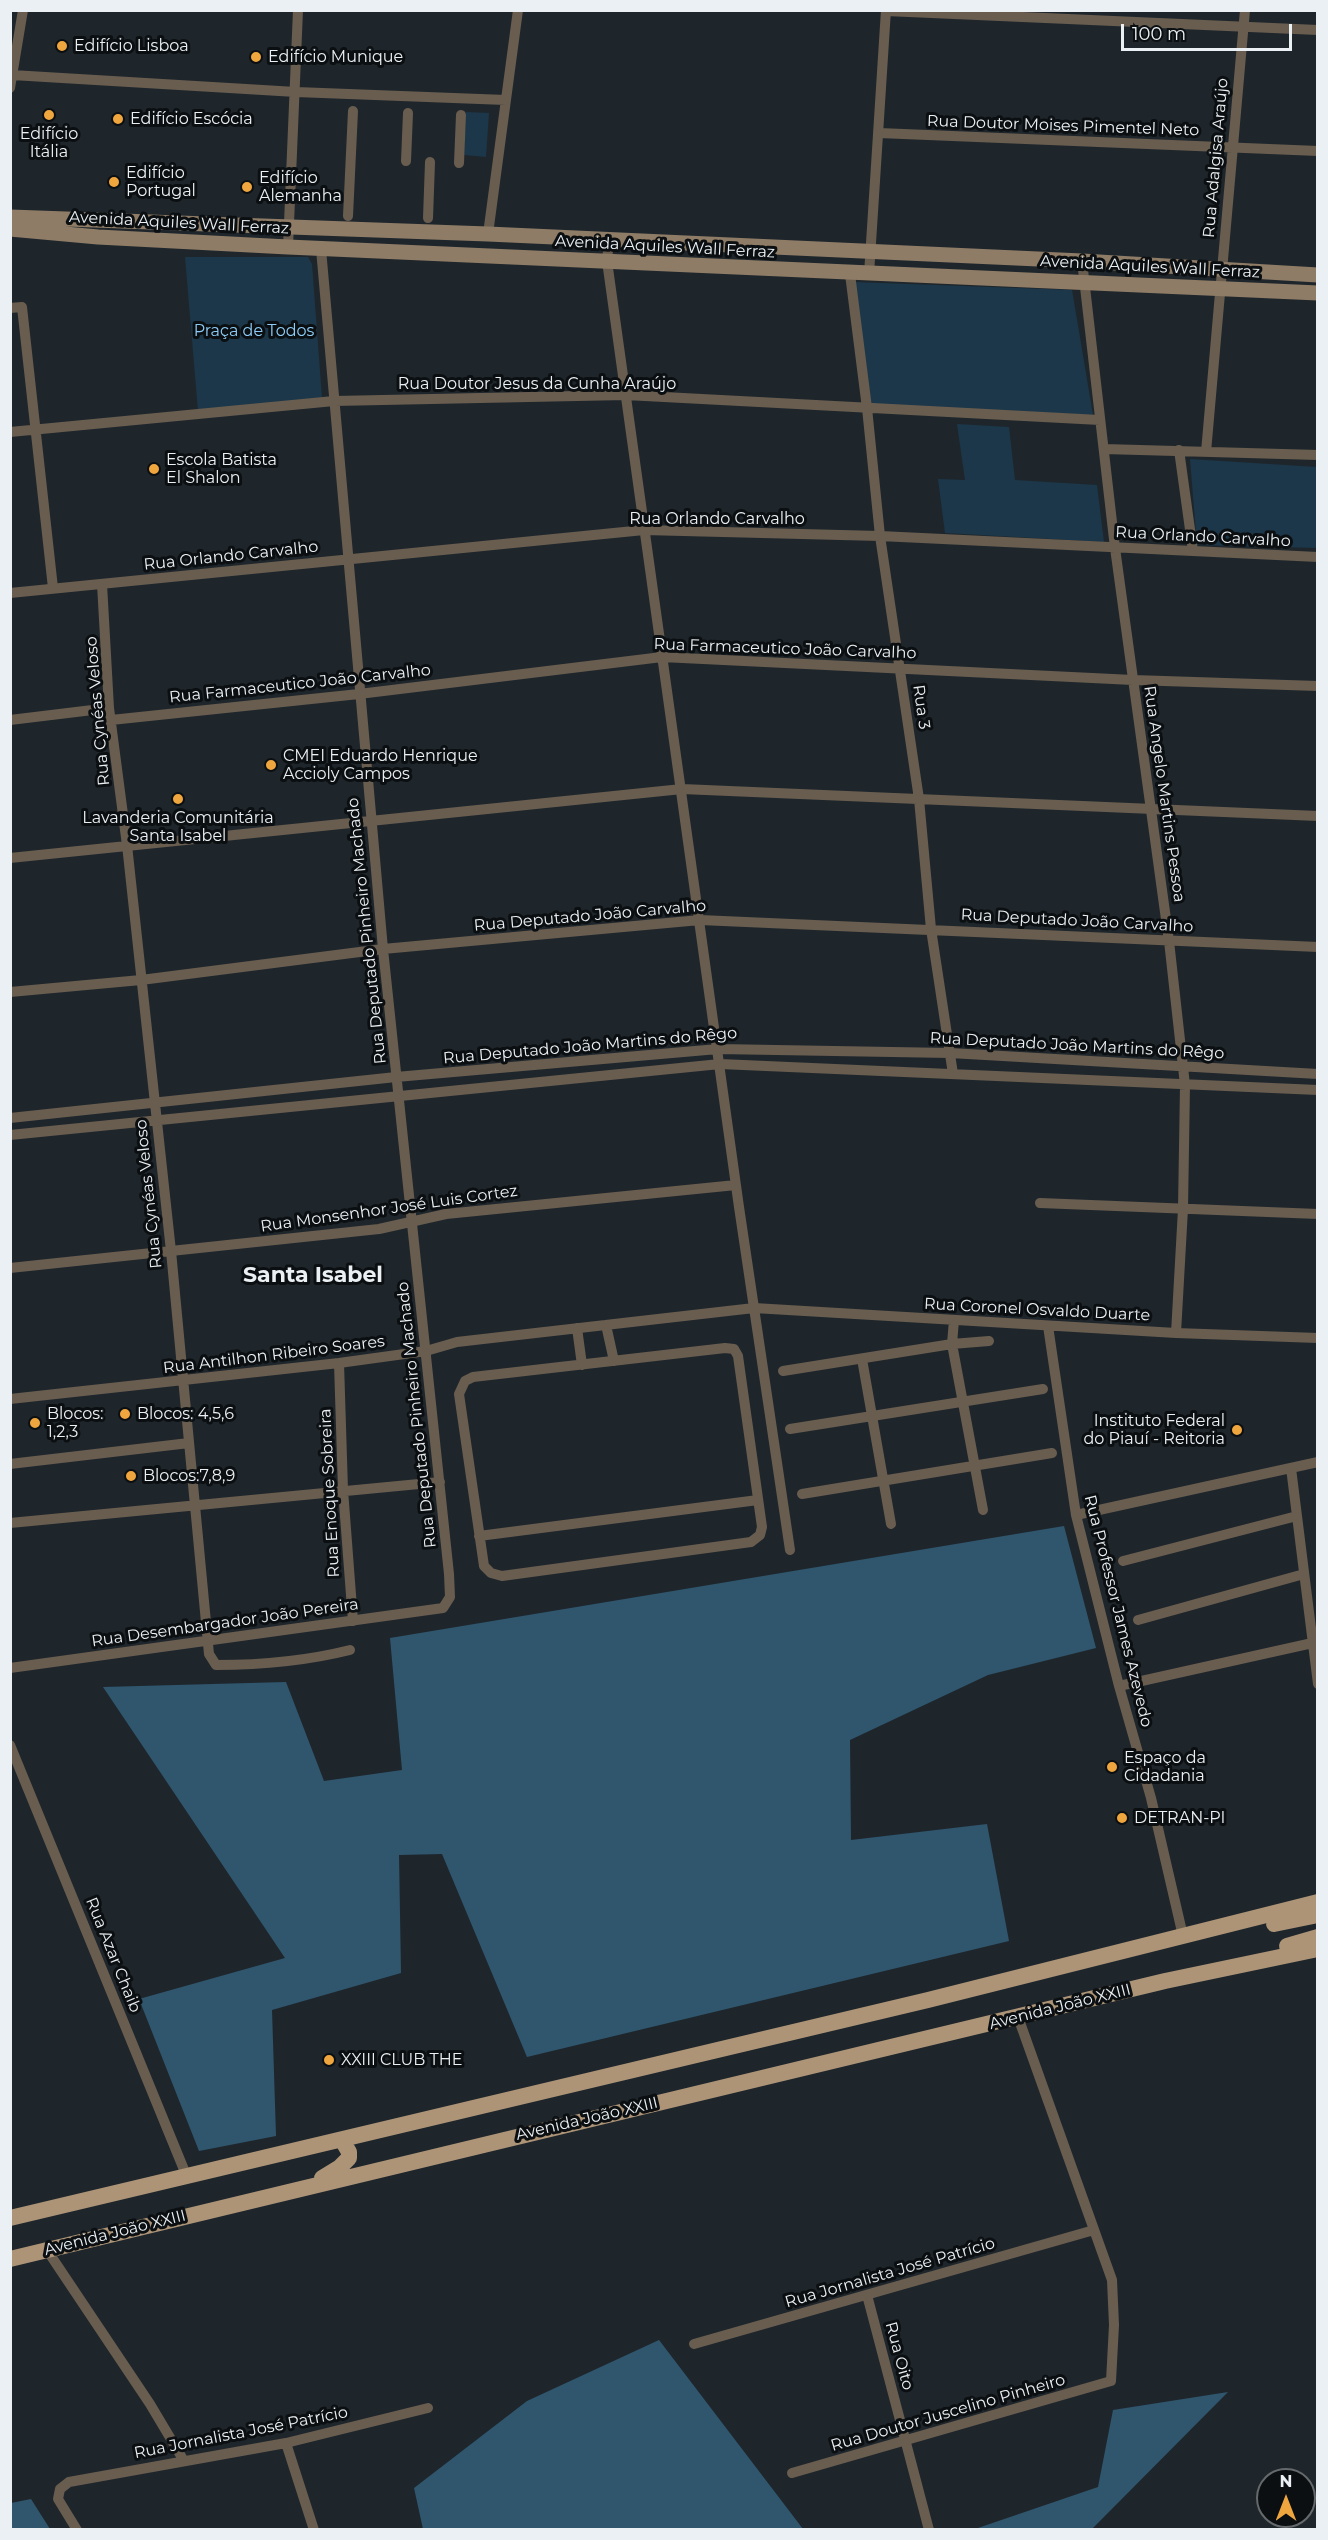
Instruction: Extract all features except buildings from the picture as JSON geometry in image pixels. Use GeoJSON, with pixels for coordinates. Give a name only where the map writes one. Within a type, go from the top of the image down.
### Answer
{"type":"FeatureCollection","features":[{"type":"Feature","properties":{"kind":"main road","name":"Avenida Aquiles Wall Ferraz"},"geometry":{"type":"LineString","coordinates":[[10,217],[488,234],[1082,261],[1317,275]]}},
{"type":"Feature","properties":{"kind":"main road","name":"Avenida Aquiles Wall Ferraz"},"geometry":{"type":"LineString","coordinates":[[10,229],[90,237],[288,248],[1317,293]]}},
{"type":"Feature","properties":{"kind":"main road"},"geometry":{"type":"LineString","coordinates":[[10,2218],[1097,1958],[1317,1902]]}},
{"type":"Feature","properties":{"kind":"main road"},"geometry":{"type":"LineString","coordinates":[[1097,1958],[1317,1915]]}},
{"type":"Feature","properties":{"kind":"main road","name":"Avenida João XXIII"},"geometry":{"type":"LineString","coordinates":[[1165,1981],[1317,1937]]}},
{"type":"Feature","properties":{"kind":"main road","name":"Avenida João XXIII"},"geometry":{"type":"LineString","coordinates":[[10,2259],[1165,1981],[1317,1949]]}},
{"type":"Feature","properties":{"kind":"main road"},"geometry":{"type":"LineString","coordinates":[[311,2185],[347,2162],[349,2152],[342,2140]]}},
{"type":"Feature","properties":{"kind":"street"},"geometry":{"type":"LineString","coordinates":[[10,88],[23,10]]}},
{"type":"Feature","properties":{"kind":"street"},"geometry":{"type":"LineString","coordinates":[[288,248],[298,155],[297,10]]}},
{"type":"Feature","properties":{"kind":"street"},"geometry":{"type":"LineString","coordinates":[[488,234],[518,10]]}},
{"type":"Feature","properties":{"kind":"street","name":"Rua Adalgisa Araújo"},"geometry":{"type":"LineString","coordinates":[[1206,452],[1245,10]]}},
{"type":"Feature","properties":{"kind":"street"},"geometry":{"type":"LineString","coordinates":[[869,274],[886,11],[1317,30]]}},
{"type":"Feature","properties":{"kind":"street"},"geometry":{"type":"LineString","coordinates":[[12,75],[296,92],[506,100]]}},
{"type":"Feature","properties":{"kind":"street"},"geometry":{"type":"LineString","coordinates":[[348,216],[353,111]]}},
{"type":"Feature","properties":{"kind":"street"},"geometry":{"type":"LineString","coordinates":[[406,161],[408,113]]}},
{"type":"Feature","properties":{"kind":"street"},"geometry":{"type":"LineString","coordinates":[[459,164],[461,115]]}},
{"type":"Feature","properties":{"kind":"street","name":"Rua Doutor Moises Pimentel Neto"},"geometry":{"type":"LineString","coordinates":[[879,133],[1317,150]]}},
{"type":"Feature","properties":{"kind":"street"},"geometry":{"type":"LineString","coordinates":[[428,218],[430,162]]}},
{"type":"Feature","properties":{"kind":"street"},"geometry":{"type":"LineString","coordinates":[[609,240],[607,261],[644,530],[790,1550]]}},
{"type":"Feature","properties":{"kind":"street","name":"Rua Deputado Pinheiro Machado"},"geometry":{"type":"LineString","coordinates":[[321,249],[383,949],[450,1588],[449,1602],[443,1608]]}},
{"type":"Feature","properties":{"kind":"street","name":"Rua Angelo Martins Pessoa"},"geometry":{"type":"LineString","coordinates":[[1082,261],[1115,548],[1169,941],[1184,1068],[1183,1209],[1176,1333]]}},
{"type":"Feature","properties":{"kind":"street","name":"Rua 3"},"geometry":{"type":"LineString","coordinates":[[850,274],[880,536],[919,799],[931,929],[952,1074]]}},
{"type":"Feature","properties":{"kind":"street"},"geometry":{"type":"LineString","coordinates":[[16,308],[34,429],[53,588]]}},
{"type":"Feature","properties":{"kind":"street","name":"Rua Doutor Jesus da Cunha Araújo"},"geometry":{"type":"LineString","coordinates":[[10,432],[334,401],[626,395],[1100,420]]}},
{"type":"Feature","properties":{"kind":"street"},"geometry":{"type":"LineString","coordinates":[[1104,448],[1317,455]]}},
{"type":"Feature","properties":{"kind":"street"},"geometry":{"type":"LineString","coordinates":[[1179,450],[1193,551]]}},
{"type":"Feature","properties":{"kind":"street","name":"Rua Orlando Carvalho"},"geometry":{"type":"LineString","coordinates":[[10,592],[644,530],[880,536],[1317,557]]}},
{"type":"Feature","properties":{"kind":"street","name":"Rua Cynéas Veloso"},"geometry":{"type":"LineString","coordinates":[[102,584],[110,714],[127,845],[171,1251],[209,1654],[216,1665],[255,1665],[327,1656],[350,1650]]}},
{"type":"Feature","properties":{"kind":"street","name":"Rua Farmaceutico João Carvalho"},"geometry":{"type":"LineString","coordinates":[[10,720],[359,694],[662,657],[1133,680],[1317,686]]}},
{"type":"Feature","properties":{"kind":"street"},"geometry":{"type":"LineString","coordinates":[[10,858],[681,789],[1317,816]]}},
{"type":"Feature","properties":{"kind":"street","name":"Rua Deputado João Carvalho"},"geometry":{"type":"LineString","coordinates":[[10,992],[141,980],[383,949],[700,920],[1317,947]]}},
{"type":"Feature","properties":{"kind":"street","name":"Rua Deputado João Martins do Rêgo"},"geometry":{"type":"LineString","coordinates":[[10,1118],[396,1077],[718,1048],[950,1053],[1317,1074]]}},
{"type":"Feature","properties":{"kind":"street","name":"Rua Deputado João Martins do Rêgo"},"geometry":{"type":"LineString","coordinates":[[10,1135],[720,1064],[1317,1090]]}},
{"type":"Feature","properties":{"kind":"street","name":"Rua Monsenhor José Luis Cortez"},"geometry":{"type":"LineString","coordinates":[[10,1268],[379,1229],[446,1214],[736,1185]]}},
{"type":"Feature","properties":{"kind":"street"},"geometry":{"type":"LineString","coordinates":[[1040,1203],[1317,1214]]}},
{"type":"Feature","properties":{"kind":"street","name":"Rua Coronel Osvaldo Duarte"},"geometry":{"type":"LineString","coordinates":[[754,1308],[1176,1333],[1317,1338]]}},
{"type":"Feature","properties":{"kind":"street","name":"Rua Antilhon Ribeiro Soares"},"geometry":{"type":"LineString","coordinates":[[10,1399],[339,1363],[426,1351],[457,1342],[754,1308]]}},
{"type":"Feature","properties":{"kind":"street"},"geometry":{"type":"LineString","coordinates":[[954,1320],[952,1344],[983,1510]]}},
{"type":"Feature","properties":{"kind":"street"},"geometry":{"type":"LineString","coordinates":[[606,1325],[614,1361]]}},
{"type":"Feature","properties":{"kind":"street","name":"Rua Professor James Azevedo"},"geometry":{"type":"LineString","coordinates":[[1048,1326],[1076,1515],[1119,1686],[1151,1798],[1183,1936]]}},
{"type":"Feature","properties":{"kind":"street"},"geometry":{"type":"LineString","coordinates":[[577,1328],[582,1365]]}},
{"type":"Feature","properties":{"kind":"street"},"geometry":{"type":"LineString","coordinates":[[783,1371],[952,1344],[989,1341]]}},
{"type":"Feature","properties":{"kind":"street"},"geometry":{"type":"LineString","coordinates":[[725,1348],[734,1349],[738,1356],[762,1527],[760,1535],[751,1542],[502,1576],[491,1573],[483,1566],[459,1394],[465,1381],[473,1377],[614,1361],[725,1348]]}},
{"type":"Feature","properties":{"kind":"street"},"geometry":{"type":"LineString","coordinates":[[862,1359],[891,1524]]}},
{"type":"Feature","properties":{"kind":"street","name":"Rua Enoque Sobreira"},"geometry":{"type":"LineString","coordinates":[[339,1363],[343,1490],[353,1621]]}},
{"type":"Feature","properties":{"kind":"street"},"geometry":{"type":"LineString","coordinates":[[790,1429],[1043,1389]]}},
{"type":"Feature","properties":{"kind":"street"},"geometry":{"type":"LineString","coordinates":[[10,1464],[189,1443]]}},
{"type":"Feature","properties":{"kind":"street"},"geometry":{"type":"LineString","coordinates":[[802,1494],[1052,1453]]}},
{"type":"Feature","properties":{"kind":"street"},"geometry":{"type":"LineString","coordinates":[[1076,1515],[1317,1461]]}},
{"type":"Feature","properties":{"kind":"street"},"geometry":{"type":"LineString","coordinates":[[1291,1468],[1315,1643],[1317,1684]]}},
{"type":"Feature","properties":{"kind":"street"},"geometry":{"type":"LineString","coordinates":[[10,1523],[440,1482]]}},
{"type":"Feature","properties":{"kind":"street"},"geometry":{"type":"LineString","coordinates":[[479,1536],[758,1500]]}},
{"type":"Feature","properties":{"kind":"street"},"geometry":{"type":"LineString","coordinates":[[1123,1561],[1297,1516]]}},
{"type":"Feature","properties":{"kind":"street"},"geometry":{"type":"LineString","coordinates":[[1138,1620],[1304,1574]]}},
{"type":"Feature","properties":{"kind":"street","name":"Rua Desembargador João Pereira"},"geometry":{"type":"LineString","coordinates":[[10,1668],[443,1608]]}},
{"type":"Feature","properties":{"kind":"street"},"geometry":{"type":"LineString","coordinates":[[1119,1686],[1315,1643]]}},
{"type":"Feature","properties":{"kind":"street","name":"Rua Azar Chaib"},"geometry":{"type":"LineString","coordinates":[[10,1745],[187,2177]]}},
{"type":"Feature","properties":{"kind":"street"},"geometry":{"type":"LineString","coordinates":[[1018,2017],[1094,2230]]}},
{"type":"Feature","properties":{"kind":"street","name":"Rua Jornalista José Patrício"},"geometry":{"type":"LineString","coordinates":[[694,2344],[1094,2230]]}},
{"type":"Feature","properties":{"kind":"street","name":"Rua Doutor Juscelino Pinheiro"},"geometry":{"type":"LineString","coordinates":[[792,2473],[1111,2381],[1113,2288],[1094,2230]]}},
{"type":"Feature","properties":{"kind":"street"},"geometry":{"type":"LineString","coordinates":[[47,2250],[150,2404],[184,2461]]}},
{"type":"Feature","properties":{"kind":"street","name":"Rua Oito"},"geometry":{"type":"LineString","coordinates":[[867,2295],[929,2529]]}},
{"type":"Feature","properties":{"kind":"street","name":"Rua Jornalista José Patrício"},"geometry":{"type":"LineString","coordinates":[[76,2529],[60,2503],[60,2488],[69,2482],[286,2443],[428,2408]]}},
{"type":"Feature","properties":{"kind":"street"},"geometry":{"type":"LineString","coordinates":[[286,2443],[314,2529]]}},
{"type":"Feature","properties":{"kind":"green space"},"geometry":{"type":"Polygon","coordinates":[[[466,112],[489,113],[486,157],[464,155],[466,112]]]}},
{"type":"Feature","properties":{"kind":"green space","name":"Praça de Todos"},"geometry":{"type":"Polygon","coordinates":[[[185,257],[308,257],[312,264],[322,398],[198,411],[185,257]]]}},
{"type":"Feature","properties":{"kind":"green space"},"geometry":{"type":"Polygon","coordinates":[[[854,282],[1072,290],[1093,415],[869,404],[854,282]]]}},
{"type":"Feature","properties":{"kind":"green space"},"geometry":{"type":"Polygon","coordinates":[[[957,424],[1009,427],[1015,480],[1097,485],[1104,542],[945,533],[938,479],[965,480],[957,424]]]}},
{"type":"Feature","properties":{"kind":"green space"},"geometry":{"type":"Polygon","coordinates":[[[1190,459],[1317,467],[1317,548],[1197,545],[1190,459]]]}},
{"type":"Feature","properties":{"kind":"shaded area"},"geometry":{"type":"Polygon","coordinates":[[[1064,1526],[1096,1648],[988,1675],[850,1740],[851,1840],[987,1824],[1009,1941],[527,2057],[442,1854],[399,1855],[401,1973],[272,2010],[276,2136],[199,2151],[139,1999],[285,1958],[103,1687],[286,1682],[324,1781],[402,1770],[390,1638],[1064,1526]]]}},
{"type":"Feature","properties":{"kind":"shaded area"},"geometry":{"type":"Polygon","coordinates":[[[659,2340],[803,2529],[423,2529],[414,2488],[527,2401],[659,2340]]]}},
{"type":"Feature","properties":{"kind":"shaded area"},"geometry":{"type":"Polygon","coordinates":[[[1228,2392],[1092,2529],[975,2529],[1098,2487],[1113,2410],[1228,2392]]]}},
{"type":"Feature","properties":{"kind":"shaded area"},"geometry":{"type":"Polygon","coordinates":[[[31,2499],[50,2529],[11,2529],[11,2503],[31,2499]]]}},
{"type":"Feature","properties":{"kind":"place","name":"Edifício Lisboa"},"geometry":{"type":"Point","coordinates":[62,46]}},
{"type":"Feature","properties":{"kind":"place","name":"Edifício Munique"},"geometry":{"type":"Point","coordinates":[256,57]}},
{"type":"Feature","properties":{"kind":"place","name":"Edifício Itália"},"geometry":{"type":"Point","coordinates":[49,115]}},
{"type":"Feature","properties":{"kind":"place","name":"Edifício Escócia"},"geometry":{"type":"Point","coordinates":[118,119]}},
{"type":"Feature","properties":{"kind":"place","name":"Edifício Portugal"},"geometry":{"type":"Point","coordinates":[114,182]}},
{"type":"Feature","properties":{"kind":"place","name":"Edifício Alemanha"},"geometry":{"type":"Point","coordinates":[247,187]}},
{"type":"Feature","properties":{"kind":"place","name":"Escola Batista El Shalon"},"geometry":{"type":"Point","coordinates":[154,469]}},
{"type":"Feature","properties":{"kind":"place","name":"CMEI Eduardo Henrique Accioly Campos"},"geometry":{"type":"Point","coordinates":[271,765]}},
{"type":"Feature","properties":{"kind":"place","name":"Lavanderia Comunitária Santa Isabel"},"geometry":{"type":"Point","coordinates":[178,799]}},
{"type":"Feature","properties":{"kind":"place","name":"Blocos: 4,5,6"},"geometry":{"type":"Point","coordinates":[125,1414]}},
{"type":"Feature","properties":{"kind":"place","name":"Blocos: 1,2,3"},"geometry":{"type":"Point","coordinates":[35,1423]}},
{"type":"Feature","properties":{"kind":"place","name":"Instituto Federal do Piauí - Reitoria"},"geometry":{"type":"Point","coordinates":[1237,1430]}},
{"type":"Feature","properties":{"kind":"place","name":"Blocos:7,8,9"},"geometry":{"type":"Point","coordinates":[131,1476]}},
{"type":"Feature","properties":{"kind":"place","name":"Espaço da Cidadania"},"geometry":{"type":"Point","coordinates":[1112,1767]}},
{"type":"Feature","properties":{"kind":"place","name":"DETRAN-PI"},"geometry":{"type":"Point","coordinates":[1122,1818]}},
{"type":"Feature","properties":{"kind":"place","name":"XXIII CLUB THE"},"geometry":{"type":"Point","coordinates":[329,2060]}},
{"type":"Feature","properties":{"kind":"district","name":"Santa Isabel"},"geometry":{"type":"Point","coordinates":[313,1276]}}]}
